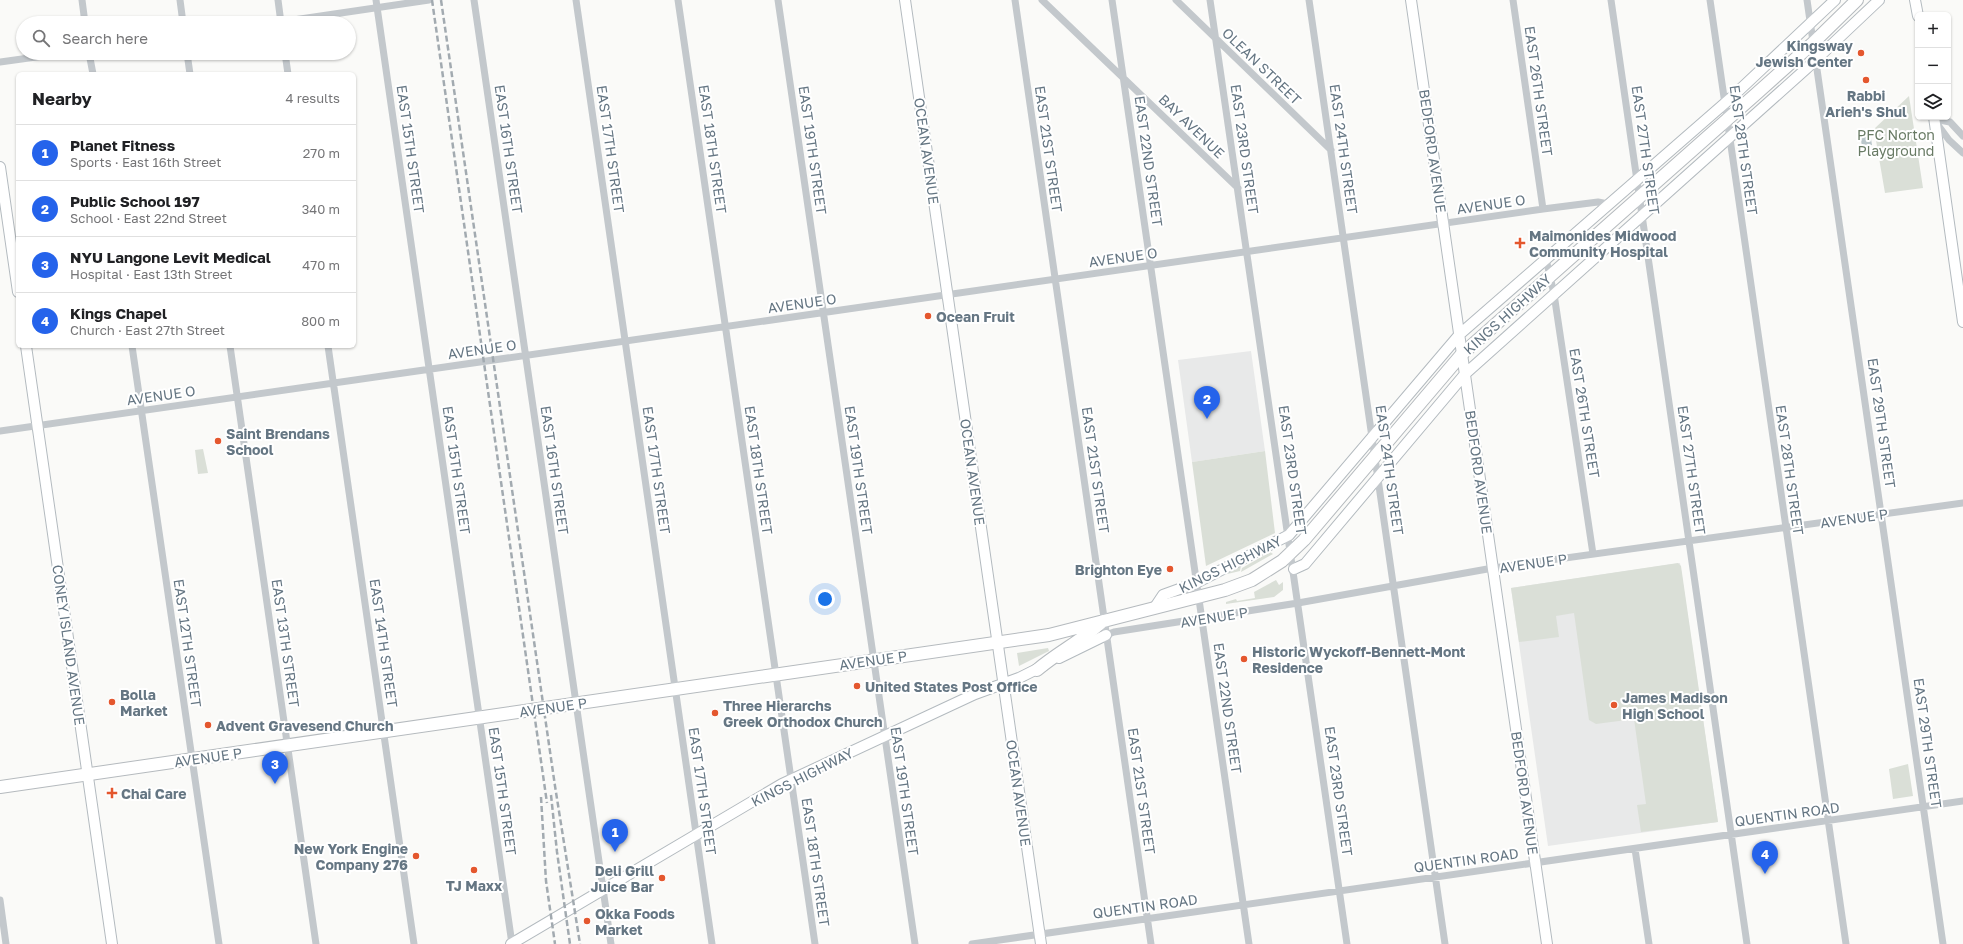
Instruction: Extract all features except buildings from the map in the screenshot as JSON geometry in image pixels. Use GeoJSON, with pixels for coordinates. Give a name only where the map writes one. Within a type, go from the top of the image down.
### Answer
{"type":"FeatureCollection","features":[{"type":"Feature","properties":{"kind":"main road","name":"OCEAN AVENUE"},"geometry":{"type":"LineString","coordinates":[[905,0],[1041,939]]}},
{"type":"Feature","properties":{"kind":"main road","name":"BEDFORD AVENUE"},"geometry":{"type":"LineString","coordinates":[[1411,0],[1547,944]]}},
{"type":"Feature","properties":{"kind":"main road","name":"KINGS HIGHWAY"},"geometry":{"type":"LineString","coordinates":[[1155,607],[1163,595],[1196,583],[1290,535],[1460,334],[1725,103],[1811,25],[1835,0]]}},
{"type":"Feature","properties":{"kind":"main road","name":"KINGS HIGHWAY"},"geometry":{"type":"LineString","coordinates":[[1104,620],[1198,597],[1252,580],[1283,561],[1316,526],[1462,354],[1813,43],[1857,0]]}},
{"type":"Feature","properties":{"kind":"main road","name":"KINGS HIGHWAY"},"geometry":{"type":"LineString","coordinates":[[1294,569],[1305,564],[1465,374],[1816,60],[1879,0]]}},
{"type":"Feature","properties":{"kind":"main road"},"geometry":{"type":"LineString","coordinates":[[1915,0],[1917,12]]}},
{"type":"Feature","properties":{"kind":"main road"},"geometry":{"type":"LineString","coordinates":[[1934,120],[1963,322]]}},
{"type":"Feature","properties":{"kind":"main road"},"geometry":{"type":"LineString","coordinates":[[0,167],[16,278]]}},
{"type":"Feature","properties":{"kind":"main road","name":"CONEY ISLAND AVENUE"},"geometry":{"type":"LineString","coordinates":[[26,348],[112,944]]}},
{"type":"Feature","properties":{"kind":"main road"},"geometry":{"type":"LineString","coordinates":[[1037,670],[1053,656],[1091,632],[1104,620]]}},
{"type":"Feature","properties":{"kind":"main road","name":"AVENUE P"},"geometry":{"type":"LineString","coordinates":[[0,787],[1049,635],[1104,620]]}},
{"type":"Feature","properties":{"kind":"main road","name":"KINGS HIGHWAY"},"geometry":{"type":"LineString","coordinates":[[512,944],[790,780],[987,688],[1037,670],[1106,635]]}},
{"type":"Feature","properties":{"kind":"street"},"geometry":{"type":"LineString","coordinates":[[82,0],[84,16]]}},
{"type":"Feature","properties":{"kind":"street"},"geometry":{"type":"LineString","coordinates":[[180,0],[182,16]]}},
{"type":"Feature","properties":{"kind":"street"},"geometry":{"type":"LineString","coordinates":[[278,0],[278,16]]}},
{"type":"Feature","properties":{"kind":"street","name":"EAST 15TH STREET"},"geometry":{"type":"LineString","coordinates":[[376,0],[512,944]]}},
{"type":"Feature","properties":{"kind":"street"},"geometry":{"type":"LineString","coordinates":[[324,16],[429,0]]}},
{"type":"Feature","properties":{"kind":"street","name":"EAST 16TH STREET"},"geometry":{"type":"LineString","coordinates":[[474,0],[611,944]]}},
{"type":"Feature","properties":{"kind":"street","name":"EAST 17TH STREET"},"geometry":{"type":"LineString","coordinates":[[576,0],[712,944]]}},
{"type":"Feature","properties":{"kind":"street","name":"EAST 18TH STREET"},"geometry":{"type":"LineString","coordinates":[[678,0],[814,944]]}},
{"type":"Feature","properties":{"kind":"street","name":"EAST 19TH STREET"},"geometry":{"type":"LineString","coordinates":[[778,0],[915,944]]}},
{"type":"Feature","properties":{"kind":"street","name":"EAST 21ST STREET"},"geometry":{"type":"LineString","coordinates":[[1015,0],[1151,944]]}},
{"type":"Feature","properties":{"kind":"street","name":"BAY AVENUE"},"geometry":{"type":"LineString","coordinates":[[1042,0],[1238,188]]}},
{"type":"Feature","properties":{"kind":"street","name":"EAST 22ND STREET"},"geometry":{"type":"LineString","coordinates":[[1112,0],[1249,944]]}},
{"type":"Feature","properties":{"kind":"street","name":"OLEAN STREET"},"geometry":{"type":"LineString","coordinates":[[1176,0],[1331,150]]}},
{"type":"Feature","properties":{"kind":"street","name":"EAST 23RD STREET"},"geometry":{"type":"LineString","coordinates":[[1210,0],[1290,535],[1298,603],[1348,944]]}},
{"type":"Feature","properties":{"kind":"street","name":"EAST 24TH STREET"},"geometry":{"type":"LineString","coordinates":[[1309,0],[1445,944]]}},
{"type":"Feature","properties":{"kind":"street","name":"EAST 26TH STREET"},"geometry":{"type":"LineString","coordinates":[[1513,0],[1543,209]]}},
{"type":"Feature","properties":{"kind":"street","name":"EAST 27TH STREET"},"geometry":{"type":"LineString","coordinates":[[1612,0],[1747,944]]}},
{"type":"Feature","properties":{"kind":"street","name":"EAST 28TH STREET"},"geometry":{"type":"LineString","coordinates":[[1710,0],[1846,944]]}},
{"type":"Feature","properties":{"kind":"street","name":"EAST 29TH STREET"},"geometry":{"type":"LineString","coordinates":[[1807,0],[1943,944]]}},
{"type":"Feature","properties":{"kind":"street"},"geometry":{"type":"LineString","coordinates":[[0,62],[16,60]]}},
{"type":"Feature","properties":{"kind":"street"},"geometry":{"type":"LineString","coordinates":[[90,60],[93,72]]}},
{"type":"Feature","properties":{"kind":"street"},"geometry":{"type":"LineString","coordinates":[[188,60],[190,72]]}},
{"type":"Feature","properties":{"kind":"street"},"geometry":{"type":"LineString","coordinates":[[286,60],[288,72]]}},
{"type":"Feature","properties":{"kind":"street"},"geometry":{"type":"LineString","coordinates":[[1935,120],[1949,140],[1963,153]]}},
{"type":"Feature","properties":{"kind":"street"},"geometry":{"type":"LineString","coordinates":[[1942,120],[1950,122],[1963,136]]}},
{"type":"Feature","properties":{"kind":"street","name":"AVENUE O"},"geometry":{"type":"LineString","coordinates":[[0,431],[1543,209],[1598,202],[1608,204]]}},
{"type":"Feature","properties":{"kind":"street","name":"EAST 26TH STREET"},"geometry":{"type":"LineString","coordinates":[[1546,259],[1554,294],[1593,554]]}},
{"type":"Feature","properties":{"kind":"street","name":"EAST 12TH STREET"},"geometry":{"type":"LineString","coordinates":[[132,348],[219,944]]}},
{"type":"Feature","properties":{"kind":"street","name":"EAST 13TH STREET"},"geometry":{"type":"LineString","coordinates":[[230,348],[316,944]]}},
{"type":"Feature","properties":{"kind":"street","name":"EAST 14TH STREET"},"geometry":{"type":"LineString","coordinates":[[328,348],[414,944]]}},
{"type":"Feature","properties":{"kind":"street","name":"AVENUE P"},"geometry":{"type":"LineString","coordinates":[[1106,635],[1114,632],[1298,603],[1493,568],[1963,503]]}},
{"type":"Feature","properties":{"kind":"street","name":"QUENTIN ROAD"},"geometry":{"type":"LineString","coordinates":[[972,944],[1041,939],[1147,919],[1963,802]]}},
{"type":"Feature","properties":{"kind":"street"},"geometry":{"type":"LineString","coordinates":[[1635,848],[1649,944]]}},
{"type":"Feature","properties":{"kind":"street"},"geometry":{"type":"LineString","coordinates":[[0,900],[6,944]]}},
{"type":"Feature","properties":{"kind":"shaded area"},"geometry":{"type":"Polygon","coordinates":[[[1870,133],[1872,145],[1862,146],[1860,135],[1870,133]]]}},
{"type":"Feature","properties":{"kind":"shaded area"},"geometry":{"type":"Polygon","coordinates":[[[1251,351],[1265,451],[1192,462],[1178,360],[1251,351]]]}},
{"type":"Feature","properties":{"kind":"shaded area","name":"James Madison High School"},"geometry":{"type":"Polygon","coordinates":[[[1680,563],[1718,822],[1548,846],[1511,588],[1680,563]]]}},
{"type":"Feature","properties":{"kind":"green space","name":"PFC Norton Playground"},"geometry":{"type":"Polygon","coordinates":[[[1909,96],[1923,188],[1885,193],[1874,129],[1909,96]]]}},
{"type":"Feature","properties":{"kind":"green space"},"geometry":{"type":"Polygon","coordinates":[[[203,449],[208,473],[198,474],[195,450],[203,449]]]}},
{"type":"Feature","properties":{"kind":"green space"},"geometry":{"type":"Polygon","coordinates":[[[1265,451],[1275,533],[1206,566],[1192,462],[1265,451]]]}},
{"type":"Feature","properties":{"kind":"green space"},"geometry":{"type":"Polygon","coordinates":[[[1270,552],[1273,554],[1241,572],[1242,568],[1270,552]]]}},
{"type":"Feature","properties":{"kind":"green space"},"geometry":{"type":"Polygon","coordinates":[[[1251,561],[1241,566],[1240,571],[1219,576],[1251,561]]]}},
{"type":"Feature","properties":{"kind":"green space","name":"James Madison High School"},"geometry":{"type":"Polygon","coordinates":[[[1678,563],[1681,566],[1718,822],[1641,832],[1637,805],[1646,804],[1634,719],[1596,724],[1589,720],[1574,613],[1556,616],[1559,637],[1519,642],[1511,588],[1678,563]]]}},
{"type":"Feature","properties":{"kind":"green space"},"geometry":{"type":"Polygon","coordinates":[[[1276,580],[1279,585],[1283,582],[1283,590],[1274,597],[1226,604],[1226,602],[1236,599],[1237,601],[1255,598],[1254,592],[1276,580]]]}},
{"type":"Feature","properties":{"kind":"green space"},"geometry":{"type":"Polygon","coordinates":[[[1048,648],[1049,651],[1019,666],[1017,653],[1048,648]]]}},
{"type":"Feature","properties":{"kind":"green space"},"geometry":{"type":"Polygon","coordinates":[[[1908,764],[1913,796],[1893,799],[1889,769],[1908,764]]]}},
{"type":"Feature","properties":{"kind":"railway"},"geometry":{"type":"LineString","coordinates":[[432,0],[547,803]]}},
{"type":"Feature","properties":{"kind":"railway"},"geometry":{"type":"LineString","coordinates":[[441,0],[555,786],[580,944]]}},
{"type":"Feature","properties":{"kind":"railway"},"geometry":{"type":"LineString","coordinates":[[551,795],[557,852],[570,944]]}},
{"type":"Feature","properties":{"kind":"railway"},"geometry":{"type":"LineString","coordinates":[[541,797],[546,881],[555,944]]}},
{"type":"Feature","properties":{"kind":"place","name":"Kingsway Jewish Center"},"geometry":{"type":"Point","coordinates":[1861,53]}},
{"type":"Feature","properties":{"kind":"place","name":"Rabbi Arieh's Shul"},"geometry":{"type":"Point","coordinates":[1866,80]}},
{"type":"Feature","properties":{"kind":"place","name":"Maimonides Midwood Community Hospital"},"geometry":{"type":"Point","coordinates":[1520,243]}},
{"type":"Feature","properties":{"kind":"place","name":"Ocean Fruit"},"geometry":{"type":"Point","coordinates":[928,316]}},
{"type":"Feature","properties":{"kind":"place","name":"Public School 197"},"geometry":{"type":"Point","coordinates":[1207,419]}},
{"type":"Feature","properties":{"kind":"place","name":"Saint Brendans School"},"geometry":{"type":"Point","coordinates":[218,441]}},
{"type":"Feature","properties":{"kind":"place","name":"Brighton Eye"},"geometry":{"type":"Point","coordinates":[1170,569]}},
{"type":"Feature","properties":{"kind":"place","name":"Historic Wyckoff-Bennett-Mont Residence"},"geometry":{"type":"Point","coordinates":[1244,659]}},
{"type":"Feature","properties":{"kind":"place","name":"United States Post Office"},"geometry":{"type":"Point","coordinates":[857,686]}},
{"type":"Feature","properties":{"kind":"place","name":"Bolla Market"},"geometry":{"type":"Point","coordinates":[112,702]}},
{"type":"Feature","properties":{"kind":"place","name":"James Madison High School"},"geometry":{"type":"Point","coordinates":[1614,705]}},
{"type":"Feature","properties":{"kind":"place","name":"Three Hierarchs Greek Orthodox Church"},"geometry":{"type":"Point","coordinates":[715,713]}},
{"type":"Feature","properties":{"kind":"place","name":"Advent Gravesend Church"},"geometry":{"type":"Point","coordinates":[208,725]}},
{"type":"Feature","properties":{"kind":"place","name":"NYU Langone Levit Medical"},"geometry":{"type":"Point","coordinates":[275,784]}},
{"type":"Feature","properties":{"kind":"place","name":"Chai Care"},"geometry":{"type":"Point","coordinates":[112,793]}},
{"type":"Feature","properties":{"kind":"place","name":"Planet Fitness"},"geometry":{"type":"Point","coordinates":[615,852]}},
{"type":"Feature","properties":{"kind":"place","name":"New York Engine Company 276"},"geometry":{"type":"Point","coordinates":[416,856]}},
{"type":"Feature","properties":{"kind":"place","name":"TJ Maxx"},"geometry":{"type":"Point","coordinates":[474,870]}},
{"type":"Feature","properties":{"kind":"place","name":"Kings Chapel"},"geometry":{"type":"Point","coordinates":[1765,874]}},
{"type":"Feature","properties":{"kind":"place","name":"Deli Grill Juice Bar"},"geometry":{"type":"Point","coordinates":[662,878]}},
{"type":"Feature","properties":{"kind":"place","name":"Okka Foods Market"},"geometry":{"type":"Point","coordinates":[587,921]}}]}
